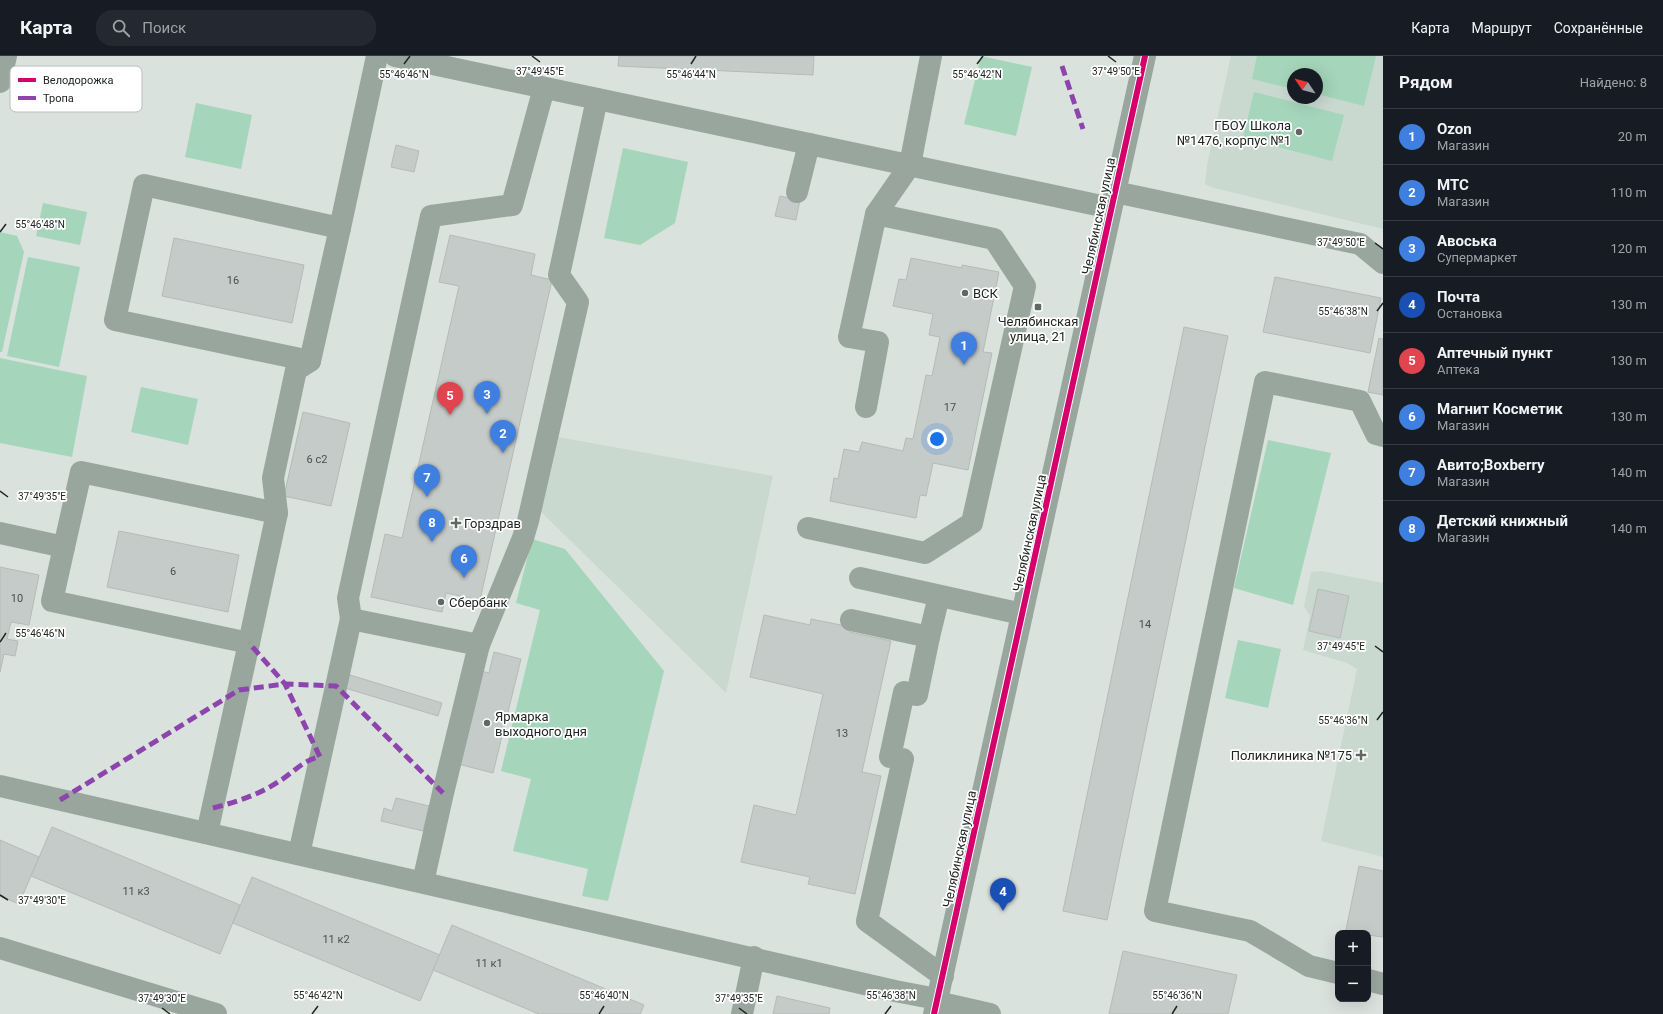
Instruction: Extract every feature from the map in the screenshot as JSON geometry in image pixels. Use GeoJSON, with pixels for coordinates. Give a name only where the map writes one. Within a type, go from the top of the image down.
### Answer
{"type":"FeatureCollection","features":[{"type":"Feature","properties":{"kind":"street"},"geometry":{"type":"LineString","coordinates":[[0,82],[6,56]]}},
{"type":"Feature","properties":{"kind":"street"},"geometry":{"type":"LineString","coordinates":[[208,833],[277,513],[273,478],[296,370],[310,361],[377,56]]}},
{"type":"Feature","properties":{"kind":"street"},"geometry":{"type":"LineString","coordinates":[[395,56],[910,165],[1360,244],[1383,263]]}},
{"type":"Feature","properties":{"kind":"street"},"geometry":{"type":"LineString","coordinates":[[866,407],[878,342],[849,337],[876,214],[910,165],[931,56]]}},
{"type":"Feature","properties":{"kind":"street","name":"Челябинская улица"},"geometry":{"type":"LineString","coordinates":[[936,1005],[1145,56]]}},
{"type":"Feature","properties":{"kind":"street"},"geometry":{"type":"LineString","coordinates":[[299,854],[351,619],[348,598],[431,216],[512,205],[544,88]]}},
{"type":"Feature","properties":{"kind":"street"},"geometry":{"type":"LineString","coordinates":[[423,882],[479,645],[523,538],[528,522],[578,302],[559,275],[597,99]]}},
{"type":"Feature","properties":{"kind":"street"},"geometry":{"type":"LineString","coordinates":[[797,192],[809,144]]}},
{"type":"Feature","properties":{"kind":"street"},"geometry":{"type":"LineString","coordinates":[[310,361],[115,320],[144,185],[340,228]]}},
{"type":"Feature","properties":{"kind":"street"},"geometry":{"type":"LineString","coordinates":[[808,528],[925,554],[972,523],[1025,286],[994,239],[876,214]]}},
{"type":"Feature","properties":{"kind":"street"},"geometry":{"type":"LineString","coordinates":[[1335,972],[1309,966],[1250,931],[1155,911],[1265,382],[1360,401],[1376,434],[1383,436]]}},
{"type":"Feature","properties":{"kind":"street"},"geometry":{"type":"LineString","coordinates":[[249,643],[52,601],[81,472],[277,513]]}},
{"type":"Feature","properties":{"kind":"street"},"geometry":{"type":"LineString","coordinates":[[0,532],[64,547]]}},
{"type":"Feature","properties":{"kind":"street"},"geometry":{"type":"LineString","coordinates":[[860,578],[1022,614]]}},
{"type":"Feature","properties":{"kind":"street"},"geometry":{"type":"LineString","coordinates":[[939,596],[917,695],[904,692],[890,757],[903,760],[867,922],[943,976]]}},
{"type":"Feature","properties":{"kind":"street"},"geometry":{"type":"LineString","coordinates":[[351,619],[479,645]]}},
{"type":"Feature","properties":{"kind":"street"},"geometry":{"type":"LineString","coordinates":[[851,620],[929,638]]}},
{"type":"Feature","properties":{"kind":"street"},"geometry":{"type":"LineString","coordinates":[[0,786],[754,958],[803,961],[936,1005],[990,1014]]}},
{"type":"Feature","properties":{"kind":"street"},"geometry":{"type":"LineString","coordinates":[[0,948],[216,1014]]}},
{"type":"Feature","properties":{"kind":"street"},"geometry":{"type":"LineString","coordinates":[[742,1014],[754,958]]}},
{"type":"Feature","properties":{"kind":"street"},"geometry":{"type":"LineString","coordinates":[[1371,981],[1383,984]]}},
{"type":"Feature","properties":{"kind":"shaded area","name":"ГБОУ Школа №1476, корпус №1"},"geometry":{"type":"Polygon","coordinates":[[[1231,56],[1383,56],[1383,229],[1214,188],[1205,184],[1207,165],[1231,56]]]}},
{"type":"Feature","properties":{"kind":"shaded area"},"geometry":{"type":"Polygon","coordinates":[[[547,435],[773,476],[726,693],[532,503],[547,435]]]}},
{"type":"Feature","properties":{"kind":"shaded area","name":"Поликлиника №175"},"geometry":{"type":"Polygon","coordinates":[[[1322,571],[1383,583],[1383,857],[1321,841],[1357,669],[1347,663],[1303,650],[1310,616],[1304,606],[1311,572],[1322,571]]]}},
{"type":"Feature","properties":{"kind":"green space"},"geometry":{"type":"Polygon","coordinates":[[[981,56],[1032,67],[1016,136],[964,124],[981,56]]]}},
{"type":"Feature","properties":{"kind":"green space"},"geometry":{"type":"Polygon","coordinates":[[[1257,56],[1376,56],[1364,106],[1323,96],[1323,68],[1287,68],[1287,88],[1252,79],[1257,56]]]}},
{"type":"Feature","properties":{"kind":"green space"},"geometry":{"type":"Polygon","coordinates":[[[1254,92],[1287,100],[1287,104],[1301,104],[1344,115],[1332,161],[1243,138],[1254,92]]]}},
{"type":"Feature","properties":{"kind":"green space"},"geometry":{"type":"Polygon","coordinates":[[[196,103],[252,115],[241,169],[185,157],[196,103]]]}},
{"type":"Feature","properties":{"kind":"green space"},"geometry":{"type":"Polygon","coordinates":[[[623,148],[688,162],[675,223],[640,245],[604,238],[623,148]]]}},
{"type":"Feature","properties":{"kind":"green space"},"geometry":{"type":"Polygon","coordinates":[[[43,203],[87,212],[80,245],[36,236],[43,203]]]}},
{"type":"Feature","properties":{"kind":"green space"},"geometry":{"type":"Polygon","coordinates":[[[0,232],[17,236],[24,252],[2,352],[0,352],[0,232]]]}},
{"type":"Feature","properties":{"kind":"green space"},"geometry":{"type":"Polygon","coordinates":[[[28,257],[80,267],[59,367],[7,356],[28,257]]]}},
{"type":"Feature","properties":{"kind":"green space"},"geometry":{"type":"Polygon","coordinates":[[[0,358],[87,376],[72,457],[0,443],[0,358]]]}},
{"type":"Feature","properties":{"kind":"green space"},"geometry":{"type":"Polygon","coordinates":[[[141,387],[198,399],[188,445],[131,432],[141,387]]]}},
{"type":"Feature","properties":{"kind":"green space"},"geometry":{"type":"Polygon","coordinates":[[[1268,440],[1331,453],[1293,605],[1234,588],[1268,440]]]}},
{"type":"Feature","properties":{"kind":"green space"},"geometry":{"type":"Polygon","coordinates":[[[532,539],[565,549],[664,671],[608,901],[582,896],[588,869],[513,851],[531,779],[501,771],[540,610],[516,603],[532,539]]]}},
{"type":"Feature","properties":{"kind":"green space"},"geometry":{"type":"Polygon","coordinates":[[[1238,640],[1281,649],[1268,708],[1225,698],[1238,640]]]}},
{"type":"Feature","properties":{"kind":"building"},"geometry":{"type":"Polygon","coordinates":[[[619,56],[814,56],[813,75],[618,66],[619,56]]]}},
{"type":"Feature","properties":{"kind":"building"},"geometry":{"type":"Polygon","coordinates":[[[396,145],[419,151],[414,172],[391,167],[396,145]]]}},
{"type":"Feature","properties":{"kind":"building"},"geometry":{"type":"Polygon","coordinates":[[[780,196],[800,200],[796,220],[775,216],[780,196]]]}},
{"type":"Feature","properties":{"kind":"building"},"geometry":{"type":"Polygon","coordinates":[[[450,235],[535,254],[531,275],[552,280],[480,600],[446,593],[442,612],[371,597],[385,534],[402,538],[459,286],[439,282],[450,235]]]}},
{"type":"Feature","properties":{"kind":"building"},"geometry":{"type":"Polygon","coordinates":[[[174,238],[304,265],[292,323],[162,296],[174,238]]]}},
{"type":"Feature","properties":{"kind":"building"},"geometry":{"type":"Polygon","coordinates":[[[911,258],[962,268],[962,265],[999,272],[983,352],[992,353],[968,470],[933,463],[926,496],[920,495],[916,518],[830,501],[834,478],[838,479],[844,449],[859,452],[862,442],[903,451],[906,438],[913,439],[926,375],[932,376],[940,337],[929,335],[933,314],[893,306],[899,279],[906,280],[911,258]]]}},
{"type":"Feature","properties":{"kind":"building"},"geometry":{"type":"Polygon","coordinates":[[[1275,277],[1381,298],[1370,353],[1263,332],[1275,277]]]}},
{"type":"Feature","properties":{"kind":"building"},"geometry":{"type":"Polygon","coordinates":[[[1184,327],[1228,336],[1107,920],[1063,911],[1184,327]]]}},
{"type":"Feature","properties":{"kind":"building"},"geometry":{"type":"Polygon","coordinates":[[[1379,338],[1383,339],[1383,395],[1368,392],[1379,338]]]}},
{"type":"Feature","properties":{"kind":"building"},"geometry":{"type":"Polygon","coordinates":[[[303,412],[350,423],[331,506],[284,496],[303,412]]]}},
{"type":"Feature","properties":{"kind":"building"},"geometry":{"type":"Polygon","coordinates":[[[119,531],[239,555],[228,612],[107,587],[119,531]]]}},
{"type":"Feature","properties":{"kind":"building"},"geometry":{"type":"Polygon","coordinates":[[[0,567],[39,575],[29,625],[11,622],[7,639],[18,641],[15,656],[4,654],[0,672],[0,567]]]}},
{"type":"Feature","properties":{"kind":"building"},"geometry":{"type":"Polygon","coordinates":[[[1318,589],[1349,596],[1340,638],[1309,631],[1318,589]]]}},
{"type":"Feature","properties":{"kind":"building"},"geometry":{"type":"Polygon","coordinates":[[[764,615],[810,625],[811,619],[851,627],[850,632],[891,641],[862,772],[881,776],[855,894],[808,884],[810,877],[741,862],[754,805],[796,815],[823,694],[750,677],[764,615]]]}},
{"type":"Feature","properties":{"kind":"building"},"geometry":{"type":"Polygon","coordinates":[[[494,652],[521,659],[493,773],[454,763],[477,670],[489,673],[494,652]]]}},
{"type":"Feature","properties":{"kind":"building"},"geometry":{"type":"Polygon","coordinates":[[[350,675],[442,703],[438,716],[345,688],[350,675]]]}},
{"type":"Feature","properties":{"kind":"building"},"geometry":{"type":"Polygon","coordinates":[[[396,798],[429,806],[423,831],[381,821],[384,808],[392,811],[396,798]]]}},
{"type":"Feature","properties":{"kind":"building"},"geometry":{"type":"Polygon","coordinates":[[[52,827],[240,905],[220,954],[31,876],[52,827]]]}},
{"type":"Feature","properties":{"kind":"building"},"geometry":{"type":"Polygon","coordinates":[[[0,840],[39,857],[19,904],[0,896],[0,840]]]}},
{"type":"Feature","properties":{"kind":"building"},"geometry":{"type":"Polygon","coordinates":[[[1359,866],[1383,871],[1383,937],[1371,935],[1371,930],[1346,930],[1359,866]]]}},
{"type":"Feature","properties":{"kind":"building"},"geometry":{"type":"Polygon","coordinates":[[[252,877],[440,955],[420,1001],[233,923],[252,877]]]}},
{"type":"Feature","properties":{"kind":"building"},"geometry":{"type":"Polygon","coordinates":[[[452,925],[644,1005],[640,1014],[539,1014],[433,970],[452,925]]]}},
{"type":"Feature","properties":{"kind":"building"},"geometry":{"type":"Polygon","coordinates":[[[1123,951],[1237,975],[1228,1014],[1109,1014],[1123,951]]]}},
{"type":"Feature","properties":{"kind":"building"},"geometry":{"type":"Polygon","coordinates":[[[777,996],[830,1008],[829,1014],[773,1014],[777,996]]]}},
{"type":"Feature","properties":{"kind":"marked path"},"geometry":{"type":"LineString","coordinates":[[1062,66],[1083,129]]}},
{"type":"Feature","properties":{"kind":"marked path"},"geometry":{"type":"LineString","coordinates":[[213,808],[238,801],[263,791],[283,779],[303,764],[314,758],[320,757],[285,684],[249,643]]}},
{"type":"Feature","properties":{"kind":"marked path"},"geometry":{"type":"LineString","coordinates":[[60,800],[239,690],[285,684],[336,686],[443,793]]}},
{"type":"Feature","properties":{"kind":"cycle path"},"geometry":{"type":"LineString","coordinates":[[934,1014],[1145,56]]}},
{"type":"Feature","properties":{"kind":"place","name":"ГБОУ Школа №1476, корпус №1"},"geometry":{"type":"Point","coordinates":[1299,132]}},
{"type":"Feature","properties":{"kind":"place","name":"ВСК"},"geometry":{"type":"Point","coordinates":[965,293]}},
{"type":"Feature","properties":{"kind":"place","name":"Челябинская улица, 21"},"geometry":{"type":"Point","coordinates":[1038,307]}},
{"type":"Feature","properties":{"kind":"place","name":"Ozon"},"geometry":{"type":"Point","coordinates":[964,365]}},
{"type":"Feature","properties":{"kind":"place","name":"Авоська"},"geometry":{"type":"Point","coordinates":[487,414]}},
{"type":"Feature","properties":{"kind":"place","name":"Аптечный пункт"},"geometry":{"type":"Point","coordinates":[450,415]}},
{"type":"Feature","properties":{"kind":"place","name":"МТС"},"geometry":{"type":"Point","coordinates":[503,453]}},
{"type":"Feature","properties":{"kind":"place","name":"Авито;Boxberry"},"geometry":{"type":"Point","coordinates":[427,497]}},
{"type":"Feature","properties":{"kind":"place","name":"Горздрав"},"geometry":{"type":"Point","coordinates":[456,523]}},
{"type":"Feature","properties":{"kind":"place","name":"Детский книжный"},"geometry":{"type":"Point","coordinates":[432,542]}},
{"type":"Feature","properties":{"kind":"place","name":"Магнит Косметик"},"geometry":{"type":"Point","coordinates":[464,578]}},
{"type":"Feature","properties":{"kind":"place","name":"Сбербанк"},"geometry":{"type":"Point","coordinates":[441,602]}},
{"type":"Feature","properties":{"kind":"place","name":"Ярмарка выходного дня"},"geometry":{"type":"Point","coordinates":[487,723]}},
{"type":"Feature","properties":{"kind":"place","name":"Поликлиника №175"},"geometry":{"type":"Point","coordinates":[1361,755]}},
{"type":"Feature","properties":{"kind":"place","name":"Почта"},"geometry":{"type":"Point","coordinates":[1003,911]}}]}
